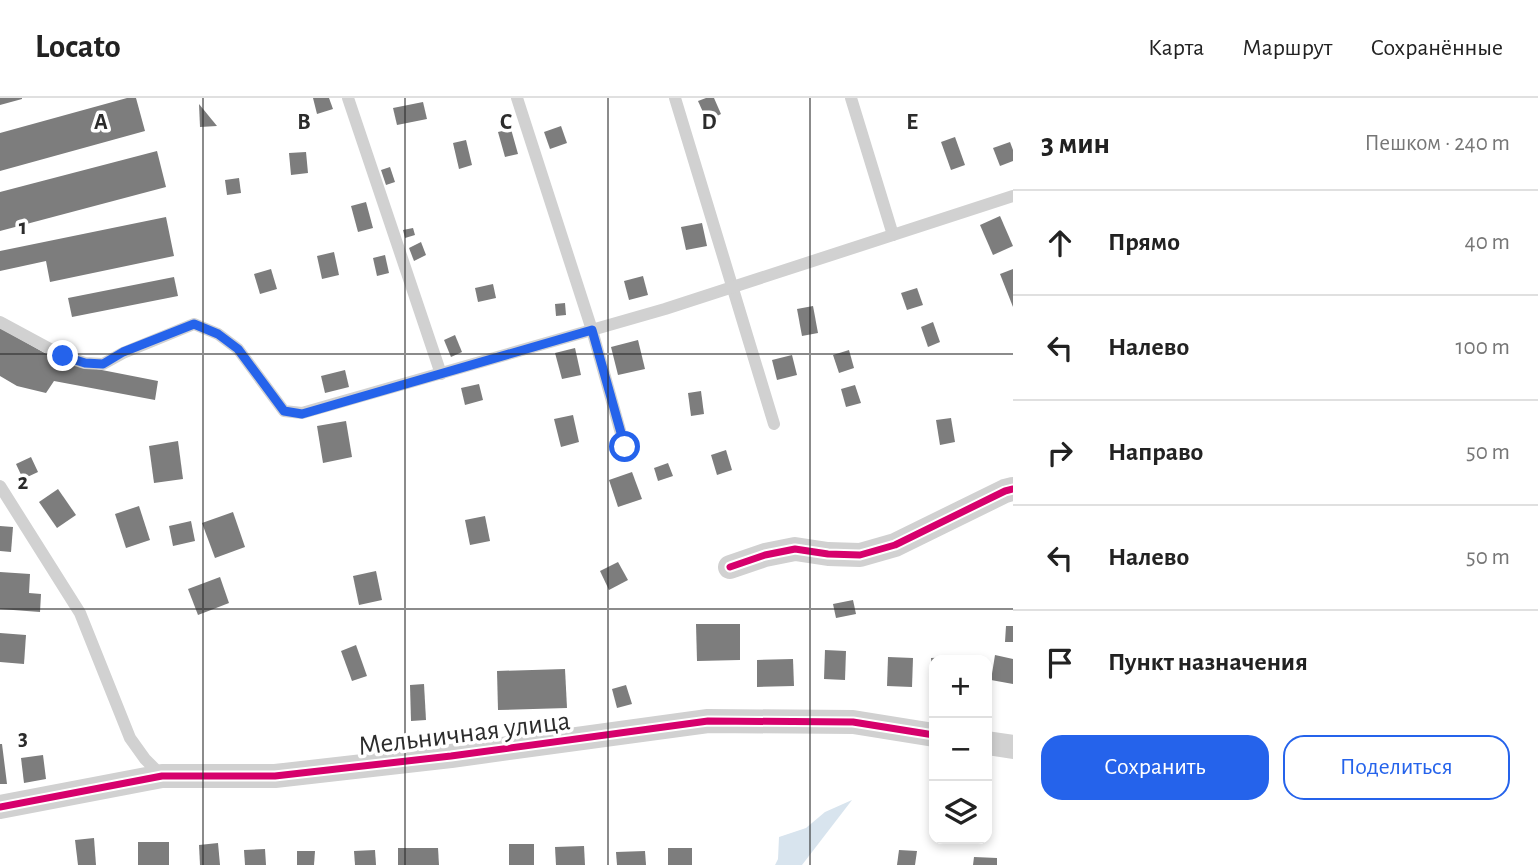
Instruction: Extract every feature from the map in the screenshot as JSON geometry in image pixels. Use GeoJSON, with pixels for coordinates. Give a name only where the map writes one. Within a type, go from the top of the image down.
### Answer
{"type":"FeatureCollection","features":[{"type":"Feature","properties":{"kind":"street"},"geometry":{"type":"LineString","coordinates":[[730,567],[765,555],[795,549],[860,555],[895,545],[1013,489]]}},
{"type":"Feature","properties":{"kind":"street","name":"Мельничная улица"},"geometry":{"type":"LineString","coordinates":[[0,807],[163,776],[275,776],[708,721],[853,722],[929,734]]}},
{"type":"Feature","properties":{"kind":"street"},"geometry":{"type":"LineString","coordinates":[[992,744],[1013,747]]}},
{"type":"Feature","properties":{"kind":"lane"},"geometry":{"type":"LineString","coordinates":[[348,98],[441,374]]}},
{"type":"Feature","properties":{"kind":"lane"},"geometry":{"type":"LineString","coordinates":[[517,98],[592,330],[625,447]]}},
{"type":"Feature","properties":{"kind":"lane"},"geometry":{"type":"LineString","coordinates":[[675,98],[774,424]]}},
{"type":"Feature","properties":{"kind":"lane"},"geometry":{"type":"LineString","coordinates":[[851,98],[893,235]]}},
{"type":"Feature","properties":{"kind":"lane"},"geometry":{"type":"LineString","coordinates":[[0,321],[63,356],[85,363],[103,364],[123,352],[194,324],[218,334],[238,349],[284,411],[302,414],[665,309],[1013,195]]}},
{"type":"Feature","properties":{"kind":"lane"},"geometry":{"type":"LineString","coordinates":[[0,486],[80,613],[130,738],[145,759],[163,776]]}},
{"type":"Feature","properties":{"kind":"shaded area"},"geometry":{"type":"Polygon","coordinates":[[[852,800],[802,865],[775,865],[778,859],[779,837],[806,828],[825,812],[852,800]]]}},
{"type":"Feature","properties":{"kind":"building"},"geometry":{"type":"Polygon","coordinates":[[[0,98],[22,98],[22,99],[0,105],[0,98]]]}},
{"type":"Feature","properties":{"kind":"building"},"geometry":{"type":"Polygon","coordinates":[[[127,98],[136,98],[145,131],[0,171],[0,133],[127,98]]]}},
{"type":"Feature","properties":{"kind":"building"},"geometry":{"type":"Polygon","coordinates":[[[313,98],[329,98],[333,109],[317,114],[313,98]]]}},
{"type":"Feature","properties":{"kind":"building"},"geometry":{"type":"Polygon","coordinates":[[[714,98],[721,114],[707,121],[698,101],[714,98]]]}},
{"type":"Feature","properties":{"kind":"building"},"geometry":{"type":"Polygon","coordinates":[[[423,102],[427,119],[397,125],[393,108],[423,102]]]}},
{"type":"Feature","properties":{"kind":"building"},"geometry":{"type":"Polygon","coordinates":[[[199,104],[217,126],[200,127],[199,104]]]}},
{"type":"Feature","properties":{"kind":"building"},"geometry":{"type":"Polygon","coordinates":[[[561,126],[567,143],[550,149],[544,132],[561,126]]]}},
{"type":"Feature","properties":{"kind":"building"},"geometry":{"type":"Polygon","coordinates":[[[511,129],[518,154],[505,157],[498,132],[511,129]]]}},
{"type":"Feature","properties":{"kind":"building"},"geometry":{"type":"Polygon","coordinates":[[[955,137],[965,165],[951,170],[941,142],[955,137]]]}},
{"type":"Feature","properties":{"kind":"building"},"geometry":{"type":"Polygon","coordinates":[[[466,140],[472,165],[459,169],[453,143],[466,140]]]}},
{"type":"Feature","properties":{"kind":"building"},"geometry":{"type":"Polygon","coordinates":[[[1010,142],[1013,161],[1000,166],[993,148],[1010,142]]]}},
{"type":"Feature","properties":{"kind":"building"},"geometry":{"type":"Polygon","coordinates":[[[157,151],[166,187],[0,231],[0,192],[157,151]]]}},
{"type":"Feature","properties":{"kind":"building"},"geometry":{"type":"Polygon","coordinates":[[[306,152],[308,173],[291,175],[289,153],[306,152]]]}},
{"type":"Feature","properties":{"kind":"building"},"geometry":{"type":"Polygon","coordinates":[[[390,167],[395,182],[386,185],[381,170],[390,167]]]}},
{"type":"Feature","properties":{"kind":"building"},"geometry":{"type":"Polygon","coordinates":[[[239,178],[241,193],[227,195],[225,180],[239,178]]]}},
{"type":"Feature","properties":{"kind":"building"},"geometry":{"type":"Polygon","coordinates":[[[366,202],[373,228],[358,232],[351,206],[366,202]]]}},
{"type":"Feature","properties":{"kind":"building"},"geometry":{"type":"Polygon","coordinates":[[[1000,216],[1013,246],[993,255],[980,225],[1000,216]]]}},
{"type":"Feature","properties":{"kind":"building"},"geometry":{"type":"Polygon","coordinates":[[[166,217],[174,256],[50,282],[46,261],[0,271],[0,251],[166,217]]]}},
{"type":"Feature","properties":{"kind":"building"},"geometry":{"type":"Polygon","coordinates":[[[702,223],[707,246],[686,250],[681,227],[702,223]]]}},
{"type":"Feature","properties":{"kind":"building"},"geometry":{"type":"Polygon","coordinates":[[[413,228],[415,235],[405,238],[403,230],[413,228]]]}},
{"type":"Feature","properties":{"kind":"building"},"geometry":{"type":"Polygon","coordinates":[[[421,242],[426,255],[414,261],[409,248],[421,242]]]}},
{"type":"Feature","properties":{"kind":"building"},"geometry":{"type":"Polygon","coordinates":[[[334,252],[339,275],[322,279],[317,256],[334,252]]]}},
{"type":"Feature","properties":{"kind":"building"},"geometry":{"type":"Polygon","coordinates":[[[385,255],[389,273],[377,276],[373,258],[385,255]]]}},
{"type":"Feature","properties":{"kind":"building"},"geometry":{"type":"Polygon","coordinates":[[[271,269],[277,289],[260,294],[254,274],[271,269]]]}},
{"type":"Feature","properties":{"kind":"building"},"geometry":{"type":"Polygon","coordinates":[[[1013,269],[1013,307],[1000,274],[1013,269]]]}},
{"type":"Feature","properties":{"kind":"building"},"geometry":{"type":"Polygon","coordinates":[[[643,276],[648,295],[629,300],[624,281],[643,276]]]}},
{"type":"Feature","properties":{"kind":"building"},"geometry":{"type":"Polygon","coordinates":[[[174,277],[178,296],[72,317],[68,298],[174,277]]]}},
{"type":"Feature","properties":{"kind":"building"},"geometry":{"type":"Polygon","coordinates":[[[493,284],[496,298],[478,302],[475,288],[493,284]]]}},
{"type":"Feature","properties":{"kind":"building"},"geometry":{"type":"Polygon","coordinates":[[[917,288],[923,305],[907,310],[901,293],[917,288]]]}},
{"type":"Feature","properties":{"kind":"building"},"geometry":{"type":"Polygon","coordinates":[[[565,303],[566,315],[556,316],[555,304],[565,303]]]}},
{"type":"Feature","properties":{"kind":"building"},"geometry":{"type":"Polygon","coordinates":[[[813,306],[818,333],[802,336],[797,309],[813,306]]]}},
{"type":"Feature","properties":{"kind":"building"},"geometry":{"type":"Polygon","coordinates":[[[933,322],[940,342],[928,347],[921,327],[933,322]]]}},
{"type":"Feature","properties":{"kind":"building"},"geometry":{"type":"Polygon","coordinates":[[[0,328],[61,362],[158,381],[155,400],[54,381],[46,393],[17,386],[0,376],[0,328]]]}},
{"type":"Feature","properties":{"kind":"building"},"geometry":{"type":"Polygon","coordinates":[[[455,335],[462,352],[451,357],[444,340],[455,335]]]}},
{"type":"Feature","properties":{"kind":"building"},"geometry":{"type":"Polygon","coordinates":[[[638,340],[645,369],[618,375],[611,347],[638,340]]]}},
{"type":"Feature","properties":{"kind":"building"},"geometry":{"type":"Polygon","coordinates":[[[575,348],[581,375],[562,379],[555,353],[575,348]]]}},
{"type":"Feature","properties":{"kind":"building"},"geometry":{"type":"Polygon","coordinates":[[[849,350],[854,368],[839,373],[833,355],[849,350]]]}},
{"type":"Feature","properties":{"kind":"building"},"geometry":{"type":"Polygon","coordinates":[[[792,355],[797,375],[777,380],[772,360],[792,355]]]}},
{"type":"Feature","properties":{"kind":"building"},"geometry":{"type":"Polygon","coordinates":[[[345,370],[349,387],[325,393],[321,376],[345,370]]]}},
{"type":"Feature","properties":{"kind":"building"},"geometry":{"type":"Polygon","coordinates":[[[479,384],[483,400],[465,405],[461,388],[479,384]]]}},
{"type":"Feature","properties":{"kind":"building"},"geometry":{"type":"Polygon","coordinates":[[[855,385],[861,403],[846,407],[841,389],[855,385]]]}},
{"type":"Feature","properties":{"kind":"building"},"geometry":{"type":"Polygon","coordinates":[[[701,391],[704,414],[691,416],[688,393],[701,391]]]}},
{"type":"Feature","properties":{"kind":"building"},"geometry":{"type":"Polygon","coordinates":[[[573,415],[579,442],[561,447],[554,419],[573,415]]]}},
{"type":"Feature","properties":{"kind":"building"},"geometry":{"type":"Polygon","coordinates":[[[951,418],[955,442],[940,445],[936,420],[951,418]]]}},
{"type":"Feature","properties":{"kind":"building"},"geometry":{"type":"Polygon","coordinates":[[[346,421],[352,457],[323,463],[317,426],[346,421]]]}},
{"type":"Feature","properties":{"kind":"building"},"geometry":{"type":"Polygon","coordinates":[[[178,441],[183,479],[154,483],[149,446],[178,441]]]}},
{"type":"Feature","properties":{"kind":"building"},"geometry":{"type":"Polygon","coordinates":[[[726,450],[732,470],[717,475],[711,455],[726,450]]]}},
{"type":"Feature","properties":{"kind":"building"},"geometry":{"type":"Polygon","coordinates":[[[31,457],[38,472],[23,479],[16,464],[31,457]]]}},
{"type":"Feature","properties":{"kind":"building"},"geometry":{"type":"Polygon","coordinates":[[[668,463],[673,476],[658,481],[654,468],[668,463]]]}},
{"type":"Feature","properties":{"kind":"building"},"geometry":{"type":"Polygon","coordinates":[[[632,472],[642,499],[618,507],[609,480],[632,472]]]}},
{"type":"Feature","properties":{"kind":"building"},"geometry":{"type":"Polygon","coordinates":[[[58,489],[76,515],[57,528],[39,502],[58,489]]]}},
{"type":"Feature","properties":{"kind":"building"},"geometry":{"type":"Polygon","coordinates":[[[139,506],[150,540],[126,548],[115,514],[139,506]]]}},
{"type":"Feature","properties":{"kind":"building"},"geometry":{"type":"Polygon","coordinates":[[[233,512],[245,547],[215,558],[202,523],[233,512]]]}},
{"type":"Feature","properties":{"kind":"building"},"geometry":{"type":"Polygon","coordinates":[[[485,516],[490,541],[470,545],[465,520],[485,516]]]}},
{"type":"Feature","properties":{"kind":"building"},"geometry":{"type":"Polygon","coordinates":[[[191,521],[195,541],[173,546],[169,526],[191,521]]]}},
{"type":"Feature","properties":{"kind":"building"},"geometry":{"type":"Polygon","coordinates":[[[0,526],[13,527],[11,552],[0,551],[0,526]]]}},
{"type":"Feature","properties":{"kind":"building"},"geometry":{"type":"Polygon","coordinates":[[[618,562],[628,580],[609,590],[600,571],[618,562]]]}},
{"type":"Feature","properties":{"kind":"building"},"geometry":{"type":"Polygon","coordinates":[[[376,571],[382,600],[359,605],[353,576],[376,571]]]}},
{"type":"Feature","properties":{"kind":"building"},"geometry":{"type":"Polygon","coordinates":[[[0,572],[30,574],[29,593],[41,594],[40,612],[0,609],[0,572]]]}},
{"type":"Feature","properties":{"kind":"building"},"geometry":{"type":"Polygon","coordinates":[[[220,577],[229,603],[198,615],[188,589],[220,577]]]}},
{"type":"Feature","properties":{"kind":"building"},"geometry":{"type":"Polygon","coordinates":[[[853,600],[856,614],[836,618],[833,604],[853,600]]]}},
{"type":"Feature","properties":{"kind":"building"},"geometry":{"type":"Polygon","coordinates":[[[696,624],[740,624],[740,660],[697,661],[696,624]]]}},
{"type":"Feature","properties":{"kind":"building"},"geometry":{"type":"Polygon","coordinates":[[[1006,626],[1013,626],[1013,642],[1005,642],[1006,626]]]}},
{"type":"Feature","properties":{"kind":"building"},"geometry":{"type":"Polygon","coordinates":[[[0,633],[26,635],[24,664],[0,662],[0,633]]]}},
{"type":"Feature","properties":{"kind":"building"},"geometry":{"type":"Polygon","coordinates":[[[356,645],[367,676],[352,681],[341,651],[356,645]]]}},
{"type":"Feature","properties":{"kind":"building"},"geometry":{"type":"Polygon","coordinates":[[[825,650],[846,651],[845,680],[824,679],[825,650]]]}},
{"type":"Feature","properties":{"kind":"building"},"geometry":{"type":"Polygon","coordinates":[[[995,655],[1013,659],[1013,684],[992,680],[995,655]]]}},
{"type":"Feature","properties":{"kind":"building"},"geometry":{"type":"Polygon","coordinates":[[[888,657],[913,658],[912,687],[887,686],[888,657]]]}},
{"type":"Feature","properties":{"kind":"building"},"geometry":{"type":"Polygon","coordinates":[[[793,659],[794,686],[757,687],[757,660],[793,659]]]}},
{"type":"Feature","properties":{"kind":"building"},"geometry":{"type":"Polygon","coordinates":[[[565,669],[567,708],[498,710],[497,671],[565,669]]]}},
{"type":"Feature","properties":{"kind":"building"},"geometry":{"type":"Polygon","coordinates":[[[424,684],[426,720],[411,721],[410,685],[424,684]]]}},
{"type":"Feature","properties":{"kind":"building"},"geometry":{"type":"Polygon","coordinates":[[[626,685],[632,704],[617,708],[612,689],[626,685]]]}},
{"type":"Feature","properties":{"kind":"building"},"geometry":{"type":"Polygon","coordinates":[[[2,744],[7,784],[0,784],[2,744]]]}},
{"type":"Feature","properties":{"kind":"building"},"geometry":{"type":"Polygon","coordinates":[[[43,755],[46,779],[24,783],[21,758],[43,755]]]}},
{"type":"Feature","properties":{"kind":"building"},"geometry":{"type":"Polygon","coordinates":[[[94,838],[96,865],[78,865],[75,840],[94,838]]]}},
{"type":"Feature","properties":{"kind":"building"},"geometry":{"type":"Polygon","coordinates":[[[138,842],[169,842],[169,865],[138,865],[138,842]]]}},
{"type":"Feature","properties":{"kind":"building"},"geometry":{"type":"Polygon","coordinates":[[[218,843],[220,865],[200,865],[199,845],[218,843]]]}},
{"type":"Feature","properties":{"kind":"building"},"geometry":{"type":"Polygon","coordinates":[[[509,844],[534,844],[534,865],[509,865],[509,844]]]}},
{"type":"Feature","properties":{"kind":"building"},"geometry":{"type":"Polygon","coordinates":[[[584,846],[585,865],[556,865],[555,847],[584,846]]]}},
{"type":"Feature","properties":{"kind":"building"},"geometry":{"type":"Polygon","coordinates":[[[398,848],[438,848],[439,865],[398,865],[398,848]]]}},
{"type":"Feature","properties":{"kind":"building"},"geometry":{"type":"Polygon","coordinates":[[[668,848],[692,848],[692,865],[668,865],[668,848]]]}},
{"type":"Feature","properties":{"kind":"building"},"geometry":{"type":"Polygon","coordinates":[[[265,849],[266,865],[245,865],[244,850],[265,849]]]}},
{"type":"Feature","properties":{"kind":"building"},"geometry":{"type":"Polygon","coordinates":[[[375,850],[376,865],[355,865],[354,851],[375,850]]]}},
{"type":"Feature","properties":{"kind":"building"},"geometry":{"type":"Polygon","coordinates":[[[899,850],[917,851],[915,865],[897,865],[899,850]]]}},
{"type":"Feature","properties":{"kind":"building"},"geometry":{"type":"Polygon","coordinates":[[[297,851],[315,851],[314,865],[297,865],[297,851]]]}},
{"type":"Feature","properties":{"kind":"building"},"geometry":{"type":"Polygon","coordinates":[[[645,851],[646,865],[617,865],[616,852],[645,851]]]}},
{"type":"Feature","properties":{"kind":"building"},"geometry":{"type":"Polygon","coordinates":[[[974,857],[997,858],[997,865],[973,865],[974,857]]]}},
{"type":"Feature","properties":{"kind":"cycle path"},"geometry":{"type":"LineString","coordinates":[[730,567],[765,555],[795,549],[860,555],[895,545],[1013,489]]}},
{"type":"Feature","properties":{"kind":"cycle path"},"geometry":{"type":"LineString","coordinates":[[0,807],[162,776],[275,776],[451,756],[708,721],[853,722],[929,734]]}},
{"type":"Feature","properties":{"kind":"route"},"geometry":{"type":"LineString","coordinates":[[63,356],[85,363],[103,364],[123,352],[194,324],[218,334],[238,349],[284,411],[302,414],[592,330],[625,447]]}}]}
